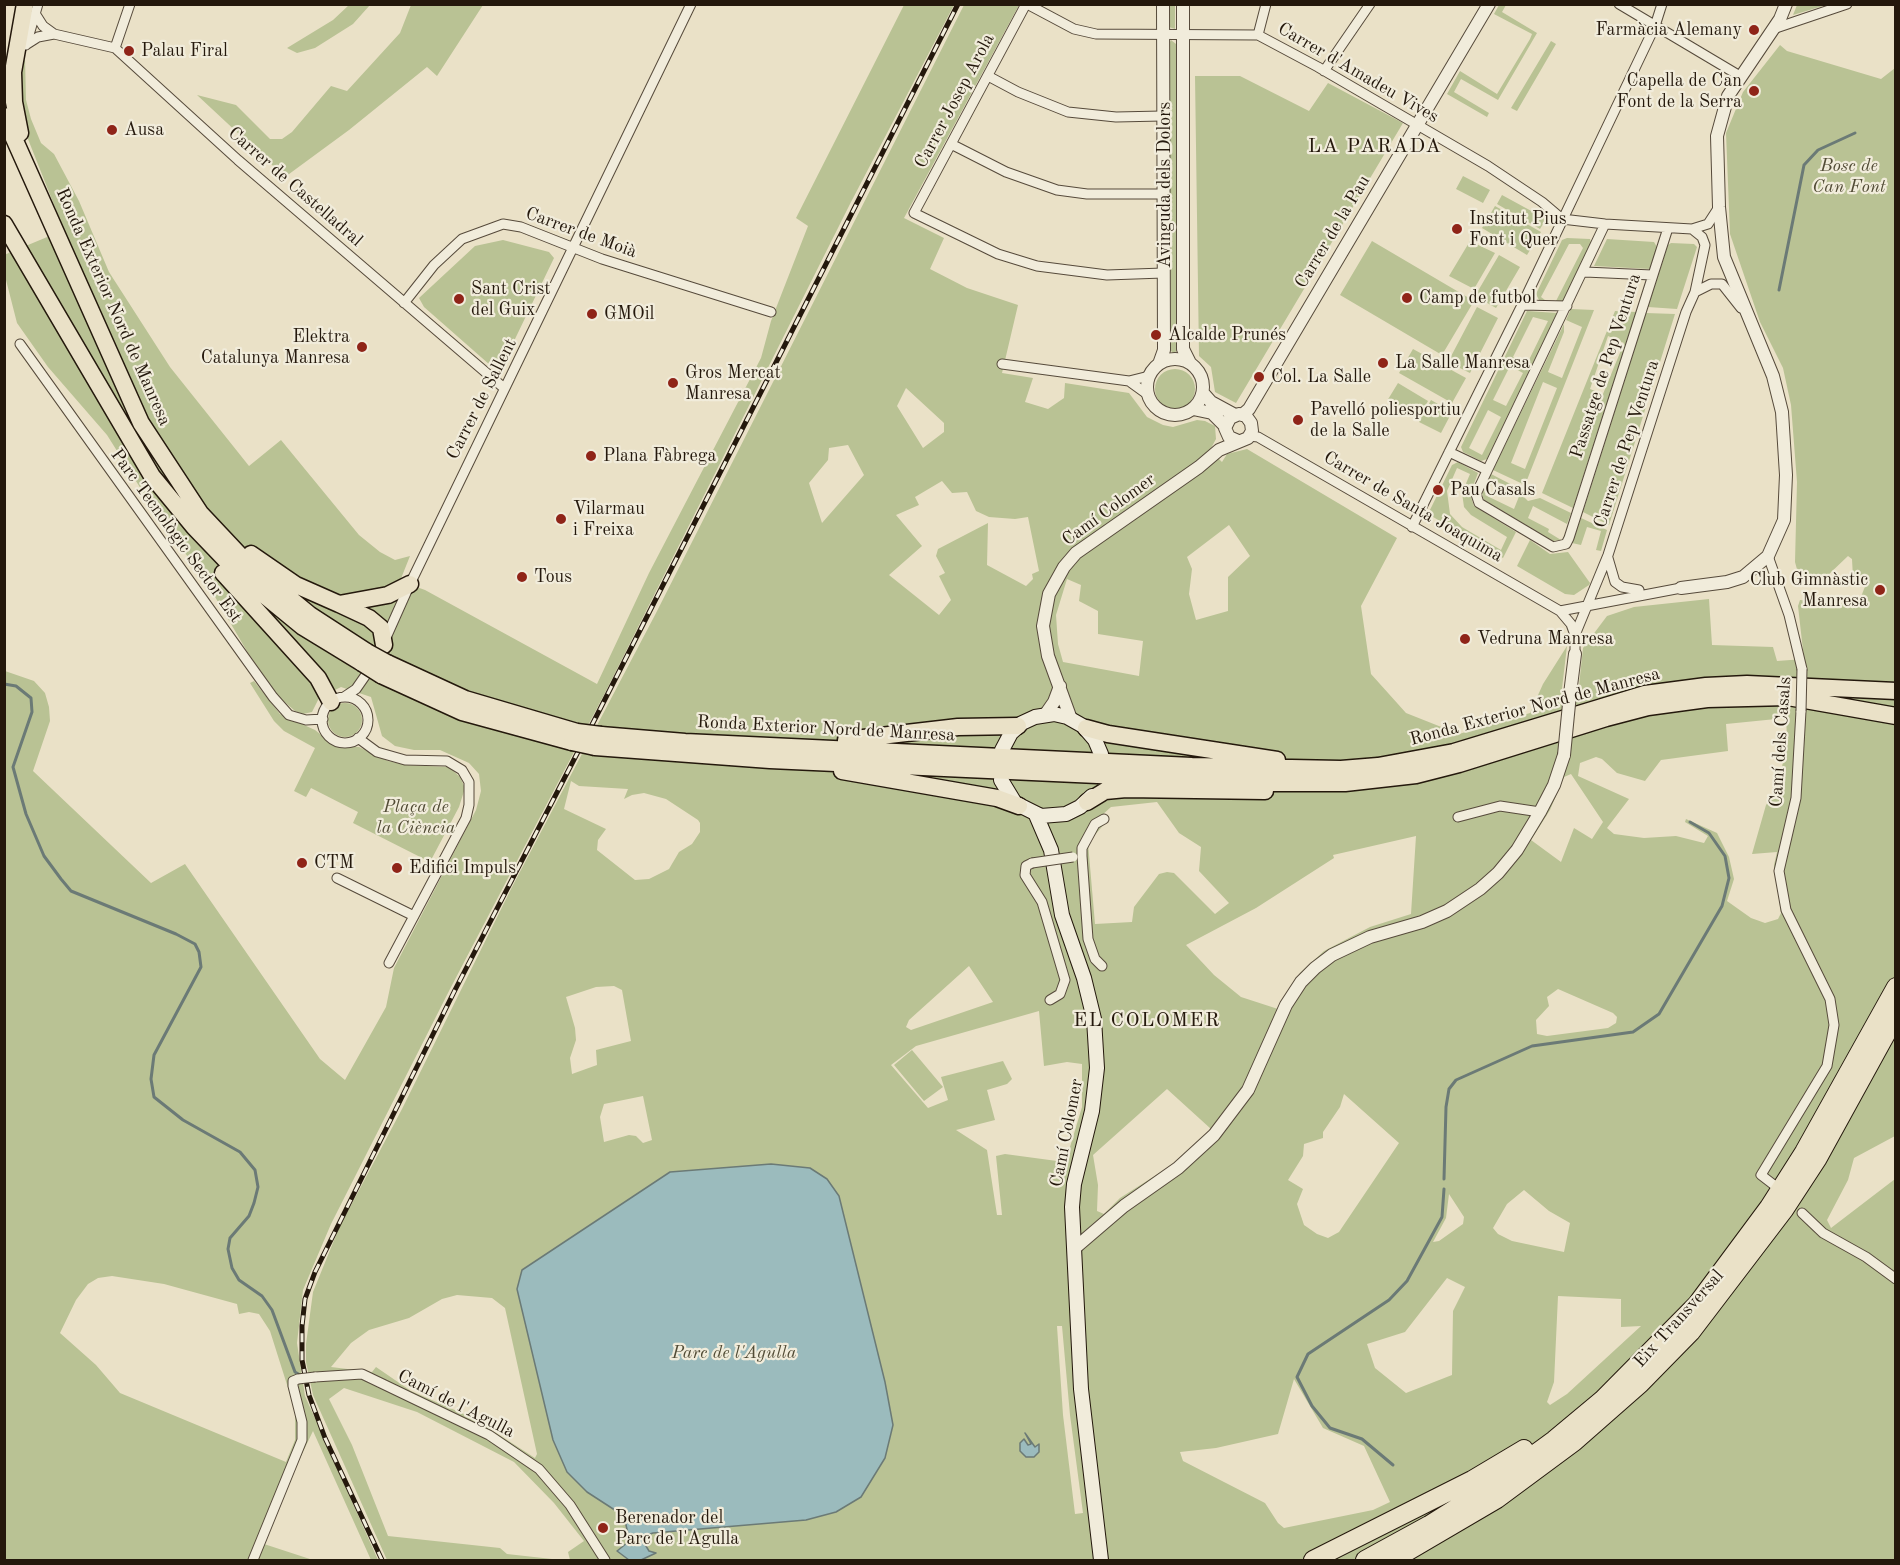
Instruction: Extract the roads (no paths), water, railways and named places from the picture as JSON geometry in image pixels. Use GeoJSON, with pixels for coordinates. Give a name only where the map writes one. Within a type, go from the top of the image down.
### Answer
{"type":"FeatureCollection","features":[{"type":"Feature","properties":{"kind":"highway"},"geometry":{"type":"LineString","coordinates":[[28,166],[16,118],[13,72],[31,10]]}},
{"type":"Feature","properties":{"kind":"highway"},"geometry":{"type":"LineString","coordinates":[[4,116],[28,166]]}},
{"type":"Feature","properties":{"kind":"highway","name":"Ronda Exterior Nord de Manresa"},"geometry":{"type":"LineString","coordinates":[[28,166],[141,423],[200,513],[248,564],[373,666]]}},
{"type":"Feature","properties":{"kind":"highway","name":"Ronda Exterior Nord de Manresa"},"geometry":{"type":"LineString","coordinates":[[4,224],[152,476],[200,535],[242,577],[303,627],[462,712],[598,741],[797,761],[1272,783],[1343,776],[1378,766],[1454,752],[1645,694],[1706,686],[1747,684],[1896,691]]}},
{"type":"Feature","properties":{"kind":"highway"},"geometry":{"type":"LineString","coordinates":[[4,237],[31,281],[52,304]]}},
{"type":"Feature","properties":{"kind":"highway"},"geometry":{"type":"LineString","coordinates":[[152,476],[173,516],[337,700]]}},
{"type":"Feature","properties":{"kind":"highway"},"geometry":{"type":"LineString","coordinates":[[200,513],[253,556],[287,579],[369,618],[381,628],[384,645]]}},
{"type":"Feature","properties":{"kind":"highway"},"geometry":{"type":"LineString","coordinates":[[339,604],[388,596],[410,584]]}},
{"type":"Feature","properties":{"kind":"highway","name":"Ronda Exterior Nord de Manresa"},"geometry":{"type":"LineString","coordinates":[[598,741],[760,744],[1343,776],[1416,775],[1460,764],[1648,707],[1707,699],[1788,697],[1896,716]]}},
{"type":"Feature","properties":{"kind":"highway"},"geometry":{"type":"LineString","coordinates":[[760,744],[856,740],[958,727],[1018,726]]}},
{"type":"Feature","properties":{"kind":"highway"},"geometry":{"type":"LineString","coordinates":[[1086,728],[1343,776]]}},
{"type":"Feature","properties":{"kind":"highway"},"geometry":{"type":"LineString","coordinates":[[797,761],[871,778],[997,798],[1019,806]]}},
{"type":"Feature","properties":{"kind":"highway"},"geometry":{"type":"LineString","coordinates":[[1087,802],[1105,791],[1126,789],[1251,793],[1343,776]]}},
{"type":"Feature","properties":{"kind":"highway","name":"Eix Transversal"},"geometry":{"type":"LineString","coordinates":[[1365,1560],[1456,1508],[1554,1440],[1640,1364],[1697,1304],[1732,1258],[1804,1152],[1896,987]]}},
{"type":"Feature","properties":{"kind":"highway","name":"Eix Transversal"},"geometry":{"type":"LineString","coordinates":[[1393,1560],[1497,1498],[1574,1442],[1640,1384],[1691,1332],[1742,1268],[1818,1158],[1896,1016]]}},
{"type":"Feature","properties":{"kind":"highway"},"geometry":{"type":"LineString","coordinates":[[1313,1560],[1472,1480],[1529,1446],[1585,1402],[1732,1258]]}},
{"type":"Feature","properties":{"kind":"highway"},"geometry":{"type":"LineString","coordinates":[[1411,1560],[1447,1539],[1497,1498]]}},
{"type":"Feature","properties":{"kind":"main road"},"geometry":{"type":"LineString","coordinates":[[1002,750],[1018,726],[1045,715],[1071,718],[1086,728],[1101,754]]}},
{"type":"Feature","properties":{"kind":"main road"},"geometry":{"type":"LineString","coordinates":[[1001,780],[1008,794],[1019,806],[1036,814],[1051,817],[1066,814],[1087,802],[1099,783]]}},
{"type":"Feature","properties":{"kind":"main road","name":"Camí Colomer"},"geometry":{"type":"LineString","coordinates":[[1036,814],[1051,850],[1062,915],[1084,978],[1094,1018],[1098,1068],[1092,1111],[1074,1184],[1081,1389],[1101,1559]]}},
{"type":"Feature","properties":{"kind":"main road","name":"Camí Colomer"},"geometry":{"type":"LineString","coordinates":[[1051,850],[1053,834],[1066,814]]}},
{"type":"Feature","properties":{"kind":"street"},"geometry":{"type":"LineString","coordinates":[[13,72],[27,44],[31,10],[38,4]]}},
{"type":"Feature","properties":{"kind":"street"},"geometry":{"type":"LineString","coordinates":[[115,48],[130,4]]}},
{"type":"Feature","properties":{"kind":"street","name":"Carrer de Sallent"},"geometry":{"type":"LineString","coordinates":[[364,707],[362,694],[410,584],[504,388],[574,250],[691,4]]}},
{"type":"Feature","properties":{"kind":"street","name":"Carrer d'Amadeu Vives"},"geometry":{"type":"LineString","coordinates":[[1026,4],[1074,29],[1096,34],[1258,35],[1488,166],[1542,202],[1562,219]]}},
{"type":"Feature","properties":{"kind":"street","name":"Carrer Josep Arola"},"geometry":{"type":"LineString","coordinates":[[1026,4],[914,213],[998,255],[1037,266],[1107,274],[1163,273]]}},
{"type":"Feature","properties":{"kind":"street","name":"Avinguda dels Dolors"},"geometry":{"type":"LineString","coordinates":[[1159,364],[1164,350],[1163,4]]}},
{"type":"Feature","properties":{"kind":"street","name":"Avinguda dels Dolors"},"geometry":{"type":"LineString","coordinates":[[1184,4],[1183,349],[1190,363]]}},
{"type":"Feature","properties":{"kind":"street"},"geometry":{"type":"LineString","coordinates":[[1258,35],[1266,4]]}},
{"type":"Feature","properties":{"kind":"street"},"geometry":{"type":"LineString","coordinates":[[1324,71],[1370,4]]}},
{"type":"Feature","properties":{"kind":"street","name":"Carrer de la Pau"},"geometry":{"type":"LineString","coordinates":[[1239,415],[1249,409],[1489,4]]}},
{"type":"Feature","properties":{"kind":"street"},"geometry":{"type":"LineString","coordinates":[[1619,4],[1740,76]]}},
{"type":"Feature","properties":{"kind":"street"},"geometry":{"type":"LineString","coordinates":[[1412,527],[1522,305],[1655,26],[1662,4]]}},
{"type":"Feature","properties":{"kind":"street"},"geometry":{"type":"LineString","coordinates":[[1560,611],[1736,580],[1758,567],[1768,556],[1779,536],[1785,514],[1783,422],[1773,376],[1724,257],[1719,207],[1718,136],[1722,111],[1740,76],[1773,29],[1786,4]]}},
{"type":"Feature","properties":{"kind":"street"},"geometry":{"type":"LineString","coordinates":[[1773,29],[1847,4]]}},
{"type":"Feature","properties":{"kind":"street"},"geometry":{"type":"LineString","coordinates":[[31,10],[43,26],[54,34]]}},
{"type":"Feature","properties":{"kind":"street"},"geometry":{"type":"LineString","coordinates":[[27,44],[38,37],[54,34]]}},
{"type":"Feature","properties":{"kind":"street","name":"Carrer de Castelladral"},"geometry":{"type":"LineString","coordinates":[[54,34],[115,48],[246,167],[504,388]]}},
{"type":"Feature","properties":{"kind":"street"},"geometry":{"type":"LineString","coordinates":[[988,76],[1018,92],[1068,112],[1116,117],[1162,116]]}},
{"type":"Feature","properties":{"kind":"street"},"geometry":{"type":"LineString","coordinates":[[951,144],[1006,172],[1057,190],[1087,194],[1163,194]]}},
{"type":"Feature","properties":{"kind":"street"},"geometry":{"type":"LineString","coordinates":[[1562,219],[1692,229],[1708,224],[1719,207]]}},
{"type":"Feature","properties":{"kind":"street","name":"Carrer de Moià"},"geometry":{"type":"LineString","coordinates":[[404,303],[434,266],[462,239],[503,224],[521,227],[574,250],[771,312]]}},
{"type":"Feature","properties":{"kind":"street"},"geometry":{"type":"LineString","coordinates":[[1449,452],[1487,470],[1585,272],[1605,224]]}},
{"type":"Feature","properties":{"kind":"street","name":"Passatge de Pep Ventura"},"geometry":{"type":"LineString","coordinates":[[1487,470],[1476,494],[1479,503],[1553,547],[1566,544],[1668,228]]}},
{"type":"Feature","properties":{"kind":"street","name":"Carrer de Pep Ventura"},"geometry":{"type":"LineString","coordinates":[[1575,635],[1608,555],[1686,312],[1695,292],[1705,245],[1702,237],[1692,229]]}},
{"type":"Feature","properties":{"kind":"street"},"geometry":{"type":"LineString","coordinates":[[1585,272],[1652,275]]}},
{"type":"Feature","properties":{"kind":"street"},"geometry":{"type":"LineString","coordinates":[[1695,292],[1711,284],[1722,284],[1748,317]]}},
{"type":"Feature","properties":{"kind":"street"},"geometry":{"type":"LineString","coordinates":[[1522,305],[1567,306]]}},
{"type":"Feature","properties":{"kind":"street","name":"Parc Tecnològic Sector Est"},"geometry":{"type":"LineString","coordinates":[[20,344],[273,697],[289,715],[306,720],[323,719]]}},
{"type":"Feature","properties":{"kind":"street"},"geometry":{"type":"LineString","coordinates":[[1002,364],[1129,381],[1149,376],[1159,364],[1173,359],[1190,363],[1201,376],[1203,393],[1211,402],[1251,423],[1244,439],[1229,437],[1225,428],[1212,413],[1193,409]]}},
{"type":"Feature","properties":{"kind":"street"},"geometry":{"type":"LineString","coordinates":[[1149,376],[1148,394],[1153,405],[1166,414],[1182,415],[1193,409],[1203,393]]}},
{"type":"Feature","properties":{"kind":"street"},"geometry":{"type":"LineString","coordinates":[[1129,381],[1148,394]]}},
{"type":"Feature","properties":{"kind":"street"},"geometry":{"type":"LineString","coordinates":[[1219,450],[1228,419],[1239,415]]}},
{"type":"Feature","properties":{"kind":"street","name":"Carrer de Santa Joaquima"},"geometry":{"type":"LineString","coordinates":[[1244,439],[1258,437],[1560,611],[1571,624],[1575,635]]}},
{"type":"Feature","properties":{"kind":"street","name":"Camí Colomer"},"geometry":{"type":"LineString","coordinates":[[1071,718],[1048,656],[1043,626],[1049,594],[1064,567],[1076,553],[1199,467],[1219,450],[1244,439]]}},
{"type":"Feature","properties":{"kind":"street"},"geometry":{"type":"LineString","coordinates":[[1608,555],[1612,579],[1622,587],[1634,591],[1681,588]]}},
{"type":"Feature","properties":{"kind":"street","name":"Camí dels Casals"},"geometry":{"type":"LineString","coordinates":[[1768,556],[1789,615],[1802,669],[1796,798],[1779,871],[1786,910],[1830,999],[1834,1025],[1827,1066],[1761,1175],[1774,1185]]}},
{"type":"Feature","properties":{"kind":"street"},"geometry":{"type":"LineString","coordinates":[[1075,1248],[1124,1206],[1178,1168],[1214,1135],[1248,1090],[1286,1005],[1301,982],[1315,968],[1332,955],[1370,937],[1422,922],[1466,899],[1498,873],[1517,850],[1554,785],[1564,755],[1575,635]]}},
{"type":"Feature","properties":{"kind":"street","name":"Carrer de Sallent"},"geometry":{"type":"LineString","coordinates":[[337,700],[356,689],[373,666]]}},
{"type":"Feature","properties":{"kind":"street"},"geometry":{"type":"LineString","coordinates":[[1045,715],[1054,702],[1060,686]]}},
{"type":"Feature","properties":{"kind":"street"},"geometry":{"type":"LineString","coordinates":[[337,700],[357,700],[364,707],[368,722],[358,738],[347,742],[336,740],[325,730],[323,719],[337,700]]}},
{"type":"Feature","properties":{"kind":"street"},"geometry":{"type":"LineString","coordinates":[[358,738],[377,752],[405,760],[447,761],[462,770],[470,782],[470,805],[466,818],[389,963]]}},
{"type":"Feature","properties":{"kind":"street"},"geometry":{"type":"LineString","coordinates":[[1458,817],[1500,806],[1540,812]]}},
{"type":"Feature","properties":{"kind":"street"},"geometry":{"type":"LineString","coordinates":[[1102,966],[1095,959],[1088,939],[1077,856],[1095,824],[1104,819]]}},
{"type":"Feature","properties":{"kind":"street"},"geometry":{"type":"LineString","coordinates":[[1050,1000],[1060,994],[1065,980],[1042,902],[1025,875],[1026,866],[1077,856]]}},
{"type":"Feature","properties":{"kind":"street"},"geometry":{"type":"LineString","coordinates":[[337,878],[414,916]]}},
{"type":"Feature","properties":{"kind":"street"},"geometry":{"type":"LineString","coordinates":[[1802,1213],[1822,1233],[1866,1257],[1896,1280]]}},
{"type":"Feature","properties":{"kind":"street","name":"Camí de l'Agulla"},"geometry":{"type":"LineString","coordinates":[[253,1560],[302,1440],[302,1422],[293,1381],[362,1374],[489,1435],[539,1469],[570,1505],[605,1560]]}},
{"type":"Feature","properties":{"kind":"water"},"geometry":{"type":"Polygon","coordinates":[[[771,1164],[810,1168],[827,1179],[839,1196],[885,1382],[893,1425],[885,1458],[861,1497],[836,1512],[806,1520],[653,1533],[647,1535],[646,1546],[649,1551],[656,1553],[641,1560],[629,1560],[617,1551],[627,1543],[628,1534],[624,1516],[587,1492],[567,1472],[553,1440],[517,1289],[522,1270],[670,1172],[771,1164]]]}},
{"type":"Feature","properties":{"kind":"water"},"geometry":{"type":"Polygon","coordinates":[[[1025,1433],[1035,1447],[1039,1444],[1039,1452],[1034,1457],[1026,1457],[1020,1451],[1020,1443],[1024,1439],[1028,1445],[1031,1444],[1025,1433]]]}},
{"type":"Feature","properties":{"kind":"waterway"},"geometry":{"type":"LineString","coordinates":[[1779,290],[1804,165],[1818,150],[1855,133]]}},
{"type":"Feature","properties":{"kind":"waterway"},"geometry":{"type":"LineString","coordinates":[[4,684],[16,686],[31,698],[32,712],[13,767],[26,814],[44,856],[71,891],[176,934],[195,944],[199,952],[201,967],[154,1055],[151,1079],[154,1097],[183,1120],[240,1152],[255,1170],[258,1187],[254,1203],[249,1216],[230,1238],[228,1249],[232,1268],[239,1280],[262,1296],[272,1310],[295,1372],[300,1375]]}},
{"type":"Feature","properties":{"kind":"waterway"},"geometry":{"type":"LineString","coordinates":[[1444,1179],[1446,1107],[1449,1089],[1456,1080],[1532,1046],[1633,1032],[1659,1014],[1722,906],[1729,878],[1725,856],[1709,833],[1690,822]]}},
{"type":"Feature","properties":{"kind":"waterway"},"geometry":{"type":"LineString","coordinates":[[1393,1465],[1362,1439],[1330,1428],[1312,1406],[1297,1377],[1308,1354],[1389,1300],[1407,1281],[1442,1217],[1444,1189]]}},
{"type":"Feature","properties":{"kind":"railway"},"geometry":{"type":"LineString","coordinates":[[382,1560],[325,1438],[309,1395],[302,1360],[305,1299],[315,1272],[455,990],[958,4]]}},
{"type":"Feature","properties":{"kind":"place","name":"Farmàcia Alemany"},"geometry":{"type":"Point","coordinates":[1754,30]}},
{"type":"Feature","properties":{"kind":"place","name":"Palau Firal"},"geometry":{"type":"Point","coordinates":[129,51]}},
{"type":"Feature","properties":{"kind":"place","name":"Capella de Can Font de la Serra"},"geometry":{"type":"Point","coordinates":[1754,91]}},
{"type":"Feature","properties":{"kind":"place","name":"Ausa"},"geometry":{"type":"Point","coordinates":[112,130]}},
{"type":"Feature","properties":{"kind":"place","name":"Institut Pius Font i Quer"},"geometry":{"type":"Point","coordinates":[1457,229]}},
{"type":"Feature","properties":{"kind":"place","name":"Camp de futbol"},"geometry":{"type":"Point","coordinates":[1407,298]}},
{"type":"Feature","properties":{"kind":"place","name":"Sant Crist del Guix"},"geometry":{"type":"Point","coordinates":[459,299]}},
{"type":"Feature","properties":{"kind":"place","name":"GMOil"},"geometry":{"type":"Point","coordinates":[592,314]}},
{"type":"Feature","properties":{"kind":"place","name":"Alcalde Prunés"},"geometry":{"type":"Point","coordinates":[1156,335]}},
{"type":"Feature","properties":{"kind":"place","name":"Elektra Catalunya Manresa"},"geometry":{"type":"Point","coordinates":[362,347]}},
{"type":"Feature","properties":{"kind":"place","name":"La Salle Manresa"},"geometry":{"type":"Point","coordinates":[1383,363]}},
{"type":"Feature","properties":{"kind":"place","name":"Col. La Salle"},"geometry":{"type":"Point","coordinates":[1259,377]}},
{"type":"Feature","properties":{"kind":"place","name":"Gros Mercat Manresa"},"geometry":{"type":"Point","coordinates":[673,383]}},
{"type":"Feature","properties":{"kind":"place","name":"Pavelló poliesportiu de la Salle"},"geometry":{"type":"Point","coordinates":[1298,420]}},
{"type":"Feature","properties":{"kind":"place","name":"Plana Fàbrega"},"geometry":{"type":"Point","coordinates":[591,456]}},
{"type":"Feature","properties":{"kind":"place","name":"Pau Casals"},"geometry":{"type":"Point","coordinates":[1438,490]}},
{"type":"Feature","properties":{"kind":"place","name":"Vilarmau i Freixa"},"geometry":{"type":"Point","coordinates":[561,519]}},
{"type":"Feature","properties":{"kind":"place","name":"Tous"},"geometry":{"type":"Point","coordinates":[522,577]}},
{"type":"Feature","properties":{"kind":"place","name":"Club Gimnàstic Manresa"},"geometry":{"type":"Point","coordinates":[1880,590]}},
{"type":"Feature","properties":{"kind":"place","name":"Vedruna Manresa"},"geometry":{"type":"Point","coordinates":[1465,639]}},
{"type":"Feature","properties":{"kind":"place","name":"CTM"},"geometry":{"type":"Point","coordinates":[302,863]}},
{"type":"Feature","properties":{"kind":"place","name":"Edifici Impuls"},"geometry":{"type":"Point","coordinates":[397,868]}},
{"type":"Feature","properties":{"kind":"place","name":"Berenador del Parc de l'Agulla"},"geometry":{"type":"Point","coordinates":[603,1528]}},
{"type":"Feature","properties":{"kind":"district","name":"LA PARADA"},"geometry":{"type":"Point","coordinates":[1375,147]}},
{"type":"Feature","properties":{"kind":"district","name":"EL COLOMER"},"geometry":{"type":"Point","coordinates":[1147,1021]}},
{"type":"Feature","properties":{"kind":"park label","name":"Bosc de Can Font"},"geometry":{"type":"Point","coordinates":[1849,176]}},
{"type":"Feature","properties":{"kind":"park label","name":"Plaça de la Ciència"},"geometry":{"type":"Point","coordinates":[416,817]}},
{"type":"Feature","properties":{"kind":"park label","name":"Parc de l'Agulla"},"geometry":{"type":"Point","coordinates":[734,1353]}}]}
